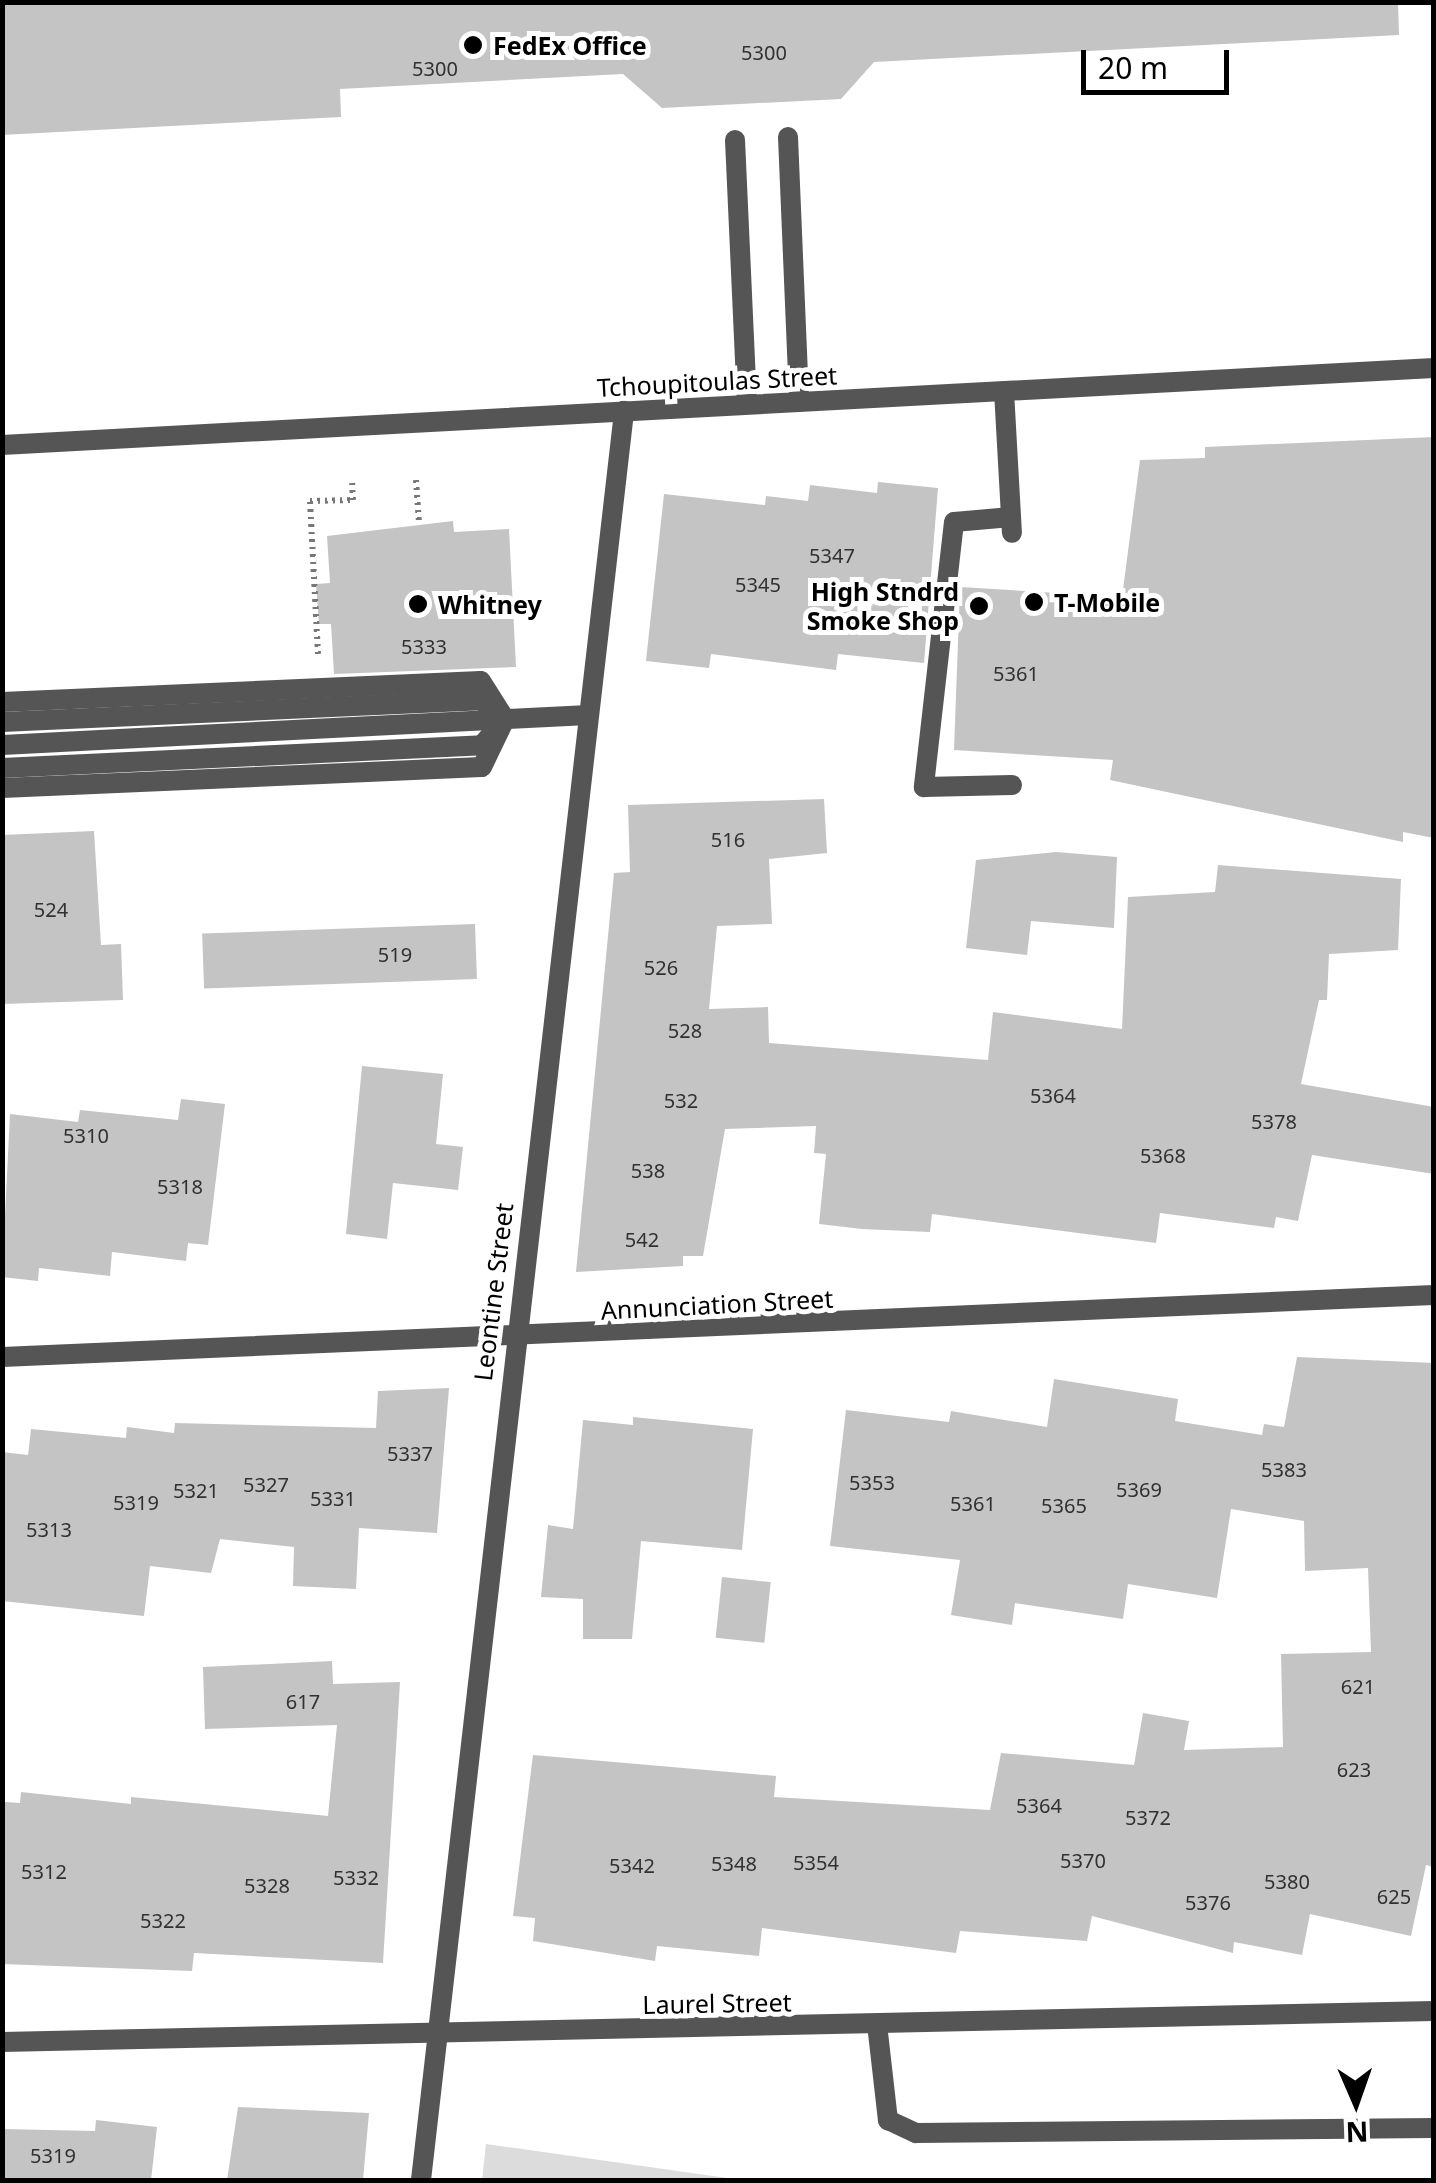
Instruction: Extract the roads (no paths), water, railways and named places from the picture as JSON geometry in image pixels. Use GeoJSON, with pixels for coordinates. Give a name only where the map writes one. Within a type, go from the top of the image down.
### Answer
{"type":"FeatureCollection","features":[{"type":"Feature","properties":{"kind":"street"},"geometry":{"type":"LineString","coordinates":[[788,137],[799,402]]}},
{"type":"Feature","properties":{"kind":"street"},"geometry":{"type":"LineString","coordinates":[[734,140],[748,404]]}},
{"type":"Feature","properties":{"kind":"street","name":"Tchoupitoulas Street"},"geometry":{"type":"LineString","coordinates":[[2,446],[1434,368]]}},
{"type":"Feature","properties":{"kind":"street"},"geometry":{"type":"LineString","coordinates":[[1004,390],[1011,525],[954,522],[924,787],[1012,786]]}},
{"type":"Feature","properties":{"kind":"street","name":"Leontine Street"},"geometry":{"type":"LineString","coordinates":[[421,2180],[512,1339],[624,411]]}},
{"type":"Feature","properties":{"kind":"street"},"geometry":{"type":"LineString","coordinates":[[2,702],[481,681],[505,719]]}},
{"type":"Feature","properties":{"kind":"street"},"geometry":{"type":"LineString","coordinates":[[2,722],[481,700],[505,719]]}},
{"type":"Feature","properties":{"kind":"street"},"geometry":{"type":"LineString","coordinates":[[2,745],[588,716]]}},
{"type":"Feature","properties":{"kind":"street"},"geometry":{"type":"LineString","coordinates":[[2,768],[482,745],[505,719]]}},
{"type":"Feature","properties":{"kind":"street"},"geometry":{"type":"LineString","coordinates":[[2,788],[482,767],[505,719]]}},
{"type":"Feature","properties":{"kind":"street","name":"Annunciation Street"},"geometry":{"type":"LineString","coordinates":[[2,1357],[512,1339],[1434,1295]]}},
{"type":"Feature","properties":{"kind":"street","name":"Laurel Street"},"geometry":{"type":"LineString","coordinates":[[2,2042],[1434,2011]]}},
{"type":"Feature","properties":{"kind":"street"},"geometry":{"type":"LineString","coordinates":[[877,2024],[888,2120],[916,2134],[1434,2128]]}},
{"type":"Feature","properties":{"kind":"place","name":"FedEx Office"},"geometry":{"type":"Point","coordinates":[473,45]}},
{"type":"Feature","properties":{"kind":"place","name":"T-Mobile"},"geometry":{"type":"Point","coordinates":[1034,602]}},
{"type":"Feature","properties":{"kind":"place","name":"Whitney"},"geometry":{"type":"Point","coordinates":[418,604]}},
{"type":"Feature","properties":{"kind":"place","name":"High Stndrd Smoke Shop"},"geometry":{"type":"Point","coordinates":[979,606]}}]}
